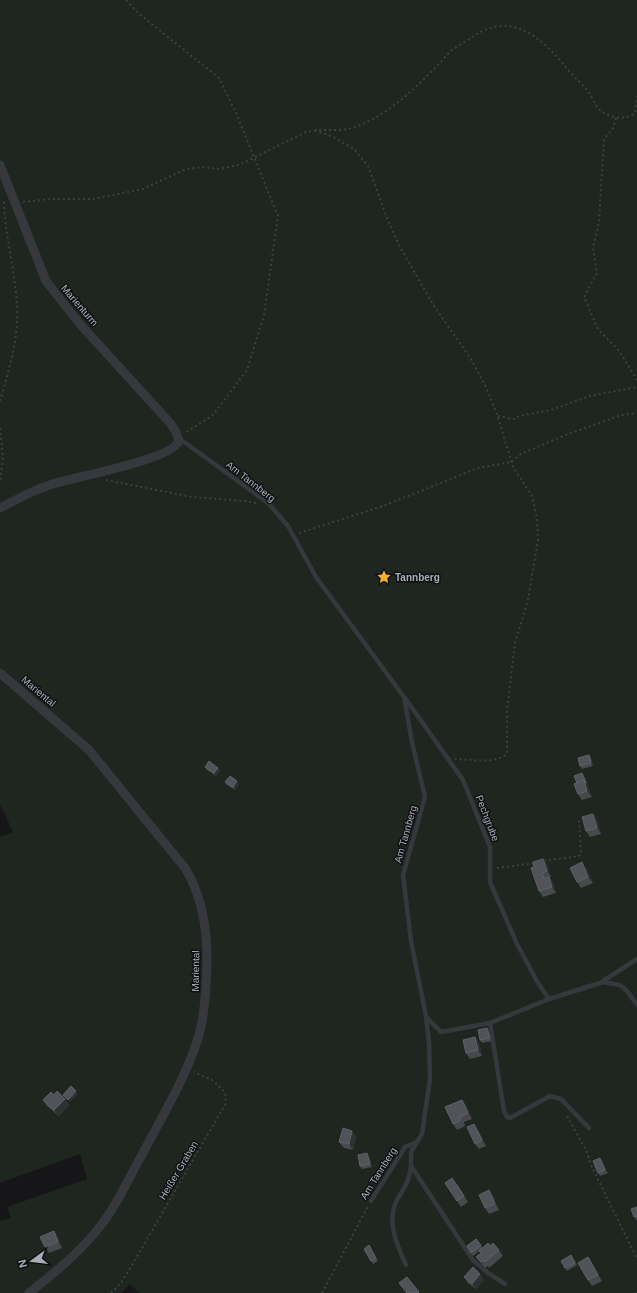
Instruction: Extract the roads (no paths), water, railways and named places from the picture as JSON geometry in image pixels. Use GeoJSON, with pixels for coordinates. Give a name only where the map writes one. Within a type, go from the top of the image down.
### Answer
{"type":"FeatureCollection","features":[{"type":"Feature","properties":{"kind":"street","name":"Marienturm"},"geometry":{"type":"LineString","coordinates":[[0,165],[46,281],[79,323],[171,424],[178,438]]}},
{"type":"Feature","properties":{"kind":"street"},"geometry":{"type":"LineString","coordinates":[[0,508],[49,485],[149,460],[173,448],[178,444],[178,438]]}},
{"type":"Feature","properties":{"kind":"street","name":"Mariental"},"geometry":{"type":"LineString","coordinates":[[0,673],[89,750],[176,857],[193,882],[199,897],[206,936],[207,978],[200,1028],[186,1068],[119,1197],[98,1229],[76,1253],[29,1293]]}},
{"type":"Feature","properties":{"kind":"lane","name":"Am Tannberg"},"geometry":{"type":"LineString","coordinates":[[178,438],[271,507],[288,526],[316,577],[404,697],[412,742],[425,797],[403,875],[411,941],[426,1016],[430,1079],[424,1128],[417,1142],[405,1147],[371,1201]]}},
{"type":"Feature","properties":{"kind":"lane","name":"Pechgrube"},"geometry":{"type":"LineString","coordinates":[[404,697],[463,780],[490,847],[490,882],[517,944],[538,984],[549,999]]}},
{"type":"Feature","properties":{"kind":"lane"},"geometry":{"type":"LineString","coordinates":[[426,1016],[440,1032],[490,1023],[549,999],[603,982],[637,959]]}},
{"type":"Feature","properties":{"kind":"lane"},"geometry":{"type":"LineString","coordinates":[[603,982],[620,985],[628,991],[637,1005]]}},
{"type":"Feature","properties":{"kind":"lane"},"geometry":{"type":"LineString","coordinates":[[490,1023],[504,1111],[507,1116],[510,1118],[516,1116],[550,1096],[561,1099],[589,1128]]}},
{"type":"Feature","properties":{"kind":"lane"},"geometry":{"type":"LineString","coordinates":[[406,1265],[393,1230],[392,1213],[410,1176],[411,1152],[417,1142]]}},
{"type":"Feature","properties":{"kind":"lane"},"geometry":{"type":"LineString","coordinates":[[411,1166],[473,1260],[488,1273],[505,1284]]}},
{"type":"Feature","properties":{"kind":"place","name":"Tannberg"},"geometry":{"type":"Point","coordinates":[384,577]}}]}
